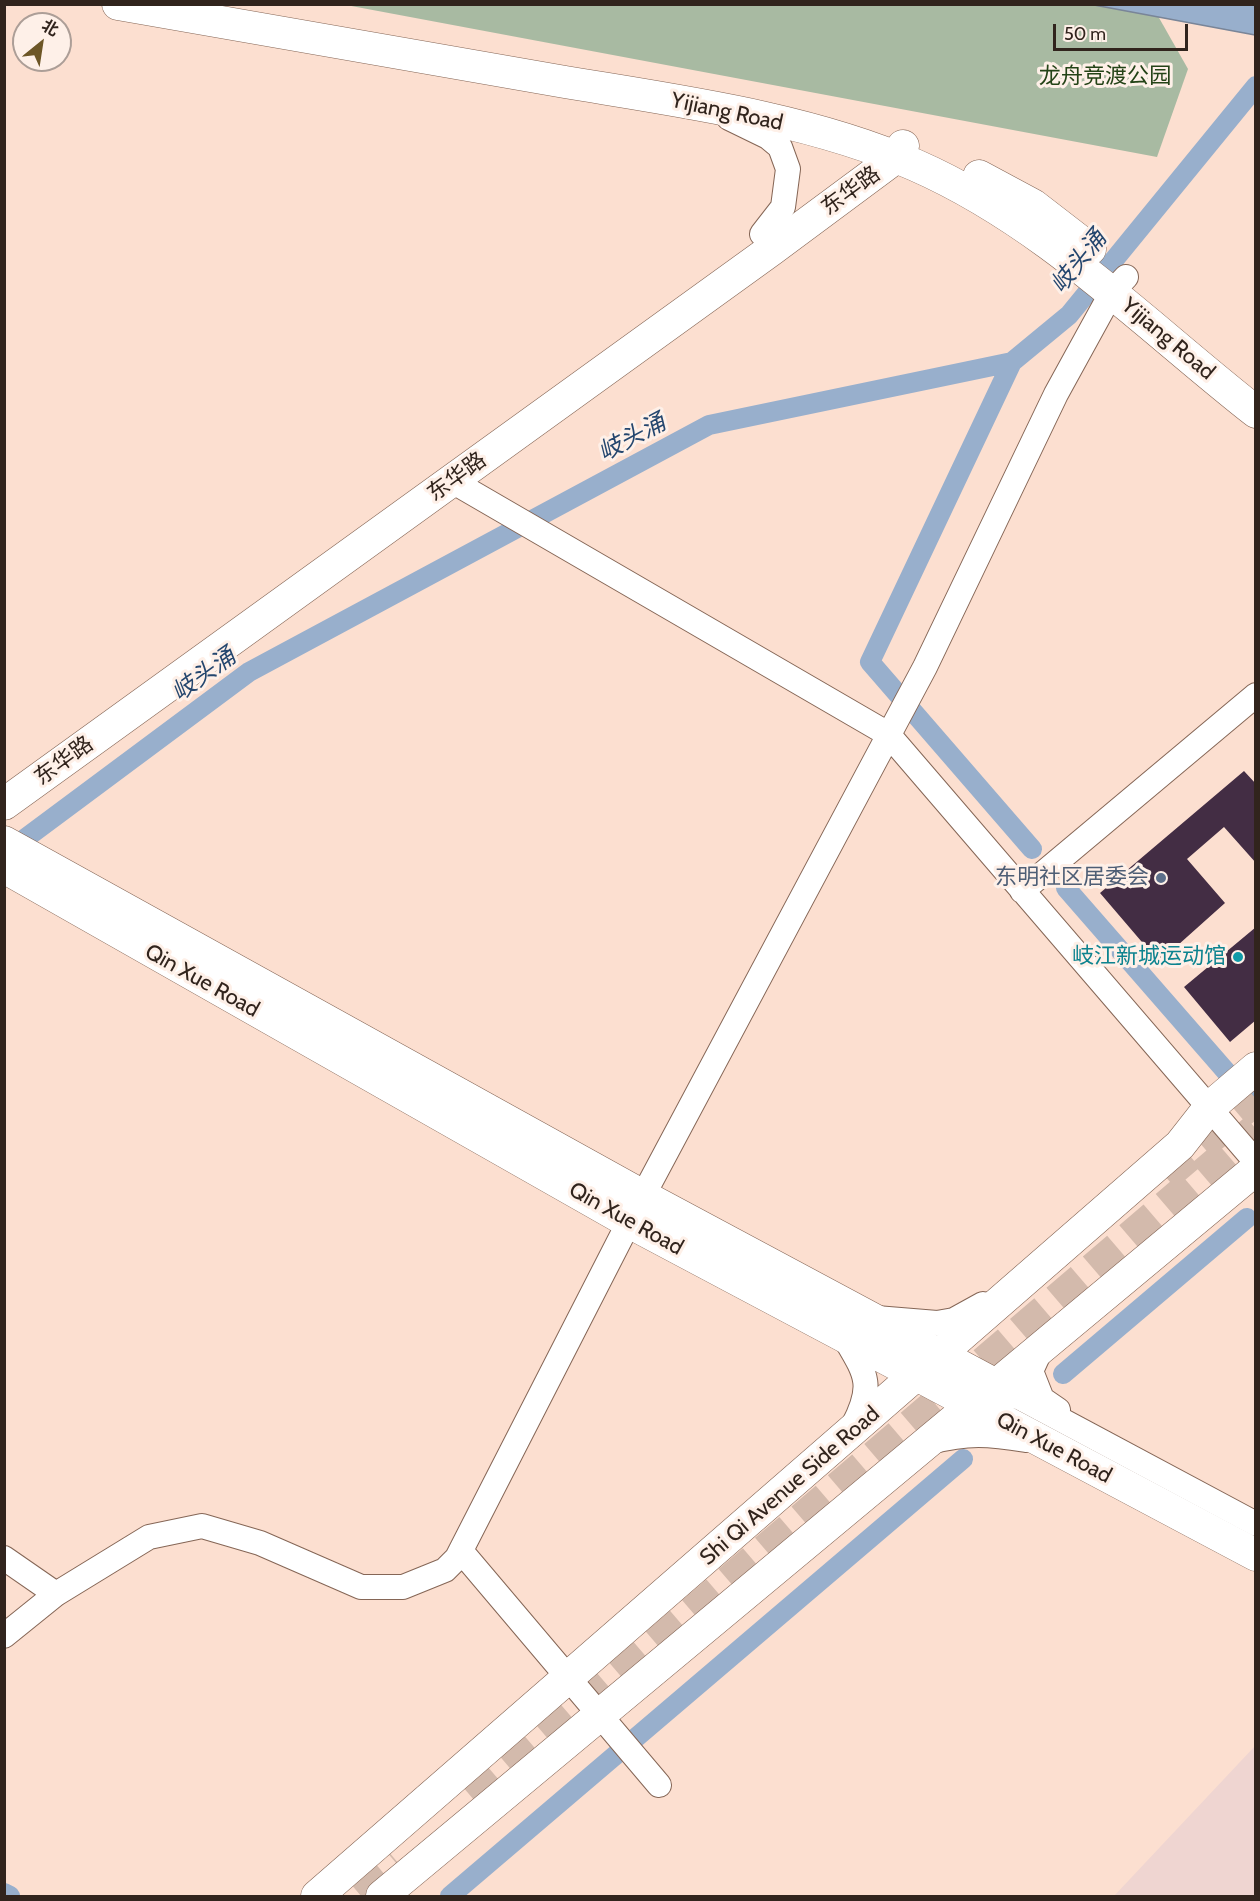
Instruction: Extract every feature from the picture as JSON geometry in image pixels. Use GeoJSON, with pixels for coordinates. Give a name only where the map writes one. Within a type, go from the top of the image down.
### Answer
{"type":"FeatureCollection","features":[{"type":"Feature","properties":{"kind":"main road","name":"Yijiang Road"},"geometry":{"type":"LineString","coordinates":[[118,4],[706,106],[866,138]]}},
{"type":"Feature","properties":{"kind":"main road","name":"Yijiang Road"},"geometry":{"type":"LineString","coordinates":[[220,4],[710,87],[821,113],[866,138],[900,151],[969,192],[1027,215],[1256,386]]}},
{"type":"Feature","properties":{"kind":"main road","name":"东华路"},"geometry":{"type":"LineString","coordinates":[[4,785],[838,178],[866,138]]}},
{"type":"Feature","properties":{"kind":"main road","name":"东华路"},"geometry":{"type":"LineString","coordinates":[[4,804],[452,481],[900,151]]}},
{"type":"Feature","properties":{"kind":"main road","name":"Yijiang Road"},"geometry":{"type":"LineString","coordinates":[[1119,285],[1256,412]]}},
{"type":"Feature","properties":{"kind":"main road","name":"Qin Xue Road"},"geometry":{"type":"LineString","coordinates":[[4,842],[26,872],[636,1209],[843,1335],[929,1365],[993,1394],[1049,1445],[1256,1555]]}},
{"type":"Feature","properties":{"kind":"main road","name":"Shi Qi Avenue Side Road"},"geometry":{"type":"LineString","coordinates":[[317,1896],[1180,1145],[1209,1108],[1256,1068]]}},
{"type":"Feature","properties":{"kind":"main road"},"geometry":{"type":"LineString","coordinates":[[382,1896],[605,1723],[926,1443],[993,1394],[1043,1346],[1256,1169]]}},
{"type":"Feature","properties":{"kind":"main road","name":"Qin Xue Road"},"geometry":{"type":"LineString","coordinates":[[636,1209],[870,1317],[929,1365]]}},
{"type":"Feature","properties":{"kind":"street"},"geometry":{"type":"LineString","coordinates":[[706,106],[768,137],[780,147],[788,169],[783,207],[762,234]]}},
{"type":"Feature","properties":{"kind":"street"},"geometry":{"type":"LineString","coordinates":[[4,1636],[56,1594],[149,1537],[202,1526],[260,1543],[361,1587],[403,1587],[444,1570],[461,1551],[636,1209],[925,667],[1056,394],[1119,285]]}},
{"type":"Feature","properties":{"kind":"street"},"geometry":{"type":"LineString","coordinates":[[452,481],[888,733],[1256,1162]]}},
{"type":"Feature","properties":{"kind":"street"},"geometry":{"type":"LineString","coordinates":[[1022,891],[1256,695]]}},
{"type":"Feature","properties":{"kind":"street"},"geometry":{"type":"LineString","coordinates":[[870,1317],[937,1323],[954,1320],[1027,1279]]}},
{"type":"Feature","properties":{"kind":"street"},"geometry":{"type":"LineString","coordinates":[[843,1335],[863,1369],[867,1385],[864,1405],[849,1435]]}},
{"type":"Feature","properties":{"kind":"street"},"geometry":{"type":"LineString","coordinates":[[1043,1346],[1031,1371],[1042,1399],[1109,1446]]}},
{"type":"Feature","properties":{"kind":"street"},"geometry":{"type":"LineString","coordinates":[[993,1394],[1109,1446],[1256,1524]]}},
{"type":"Feature","properties":{"kind":"street"},"geometry":{"type":"LineString","coordinates":[[926,1443],[957,1435],[986,1433],[1049,1445]]}},
{"type":"Feature","properties":{"kind":"street"},"geometry":{"type":"LineString","coordinates":[[461,1551],[511,1608],[567,1680],[655,1781]]}},
{"type":"Feature","properties":{"kind":"street"},"geometry":{"type":"LineString","coordinates":[[4,1558],[56,1594]]}},
{"type":"Feature","properties":{"kind":"shaded area"},"geometry":{"type":"Polygon","coordinates":[[[1255,1746],[1255,1896],[1114,1896],[1255,1746]]]}},
{"type":"Feature","properties":{"kind":"green space","name":"龙舟竞渡公园"},"geometry":{"type":"Polygon","coordinates":[[[346,5],[1094,5],[1158,16],[1188,69],[1157,157],[346,5]]]}},
{"type":"Feature","properties":{"kind":"water"},"geometry":{"type":"Polygon","coordinates":[[[1094,5],[1255,5],[1255,35],[1094,5]]]}},
{"type":"Feature","properties":{"kind":"building","name":"东明社区居委会"},"geometry":{"type":"Polygon","coordinates":[[[1244,771],[1256,784],[1256,863],[1224,827],[1187,859],[1225,903],[1159,962],[1100,893],[1244,771]]]}},
{"type":"Feature","properties":{"kind":"building","name":"岐江新城运动馆"},"geometry":{"type":"Polygon","coordinates":[[[1256,927],[1256,1020],[1230,1042],[1184,987],[1256,927]]]}},
{"type":"Feature","properties":{"kind":"waterway","name":"岐头涌"},"geometry":{"type":"LineString","coordinates":[[7,852],[249,672],[709,425],[1012,362],[1069,315],[1256,86]]}},
{"type":"Feature","properties":{"kind":"waterway"},"geometry":{"type":"LineString","coordinates":[[1012,362],[870,662],[1032,849]]}},
{"type":"Feature","properties":{"kind":"waterway"},"geometry":{"type":"LineString","coordinates":[[1066,888],[1256,1106]]}},
{"type":"Feature","properties":{"kind":"waterway"},"geometry":{"type":"LineString","coordinates":[[1063,1374],[1247,1218]]}},
{"type":"Feature","properties":{"kind":"waterway"},"geometry":{"type":"LineString","coordinates":[[450,1896],[963,1459]]}},
{"type":"Feature","properties":{"kind":"waterway","name":"岐头涌"},"geometry":{"type":"LineString","coordinates":[[4,1893],[10,1896]]}},
{"type":"Feature","properties":{"kind":"tunnel"},"geometry":{"type":"LineString","coordinates":[[1165,1176],[1256,1099]]}},
{"type":"Feature","properties":{"kind":"tunnel"},"geometry":{"type":"LineString","coordinates":[[474,1800],[1256,1129]]}},
{"type":"Feature","properties":{"kind":"tunnel"},"geometry":{"type":"LineString","coordinates":[[361,1896],[399,1864]]}},
{"type":"Feature","properties":{"kind":"place","name":"东明社区居委会"},"geometry":{"type":"Point","coordinates":[1161,878]}},
{"type":"Feature","properties":{"kind":"place","name":"岐江新城运动馆"},"geometry":{"type":"Point","coordinates":[1238,957]}}]}
